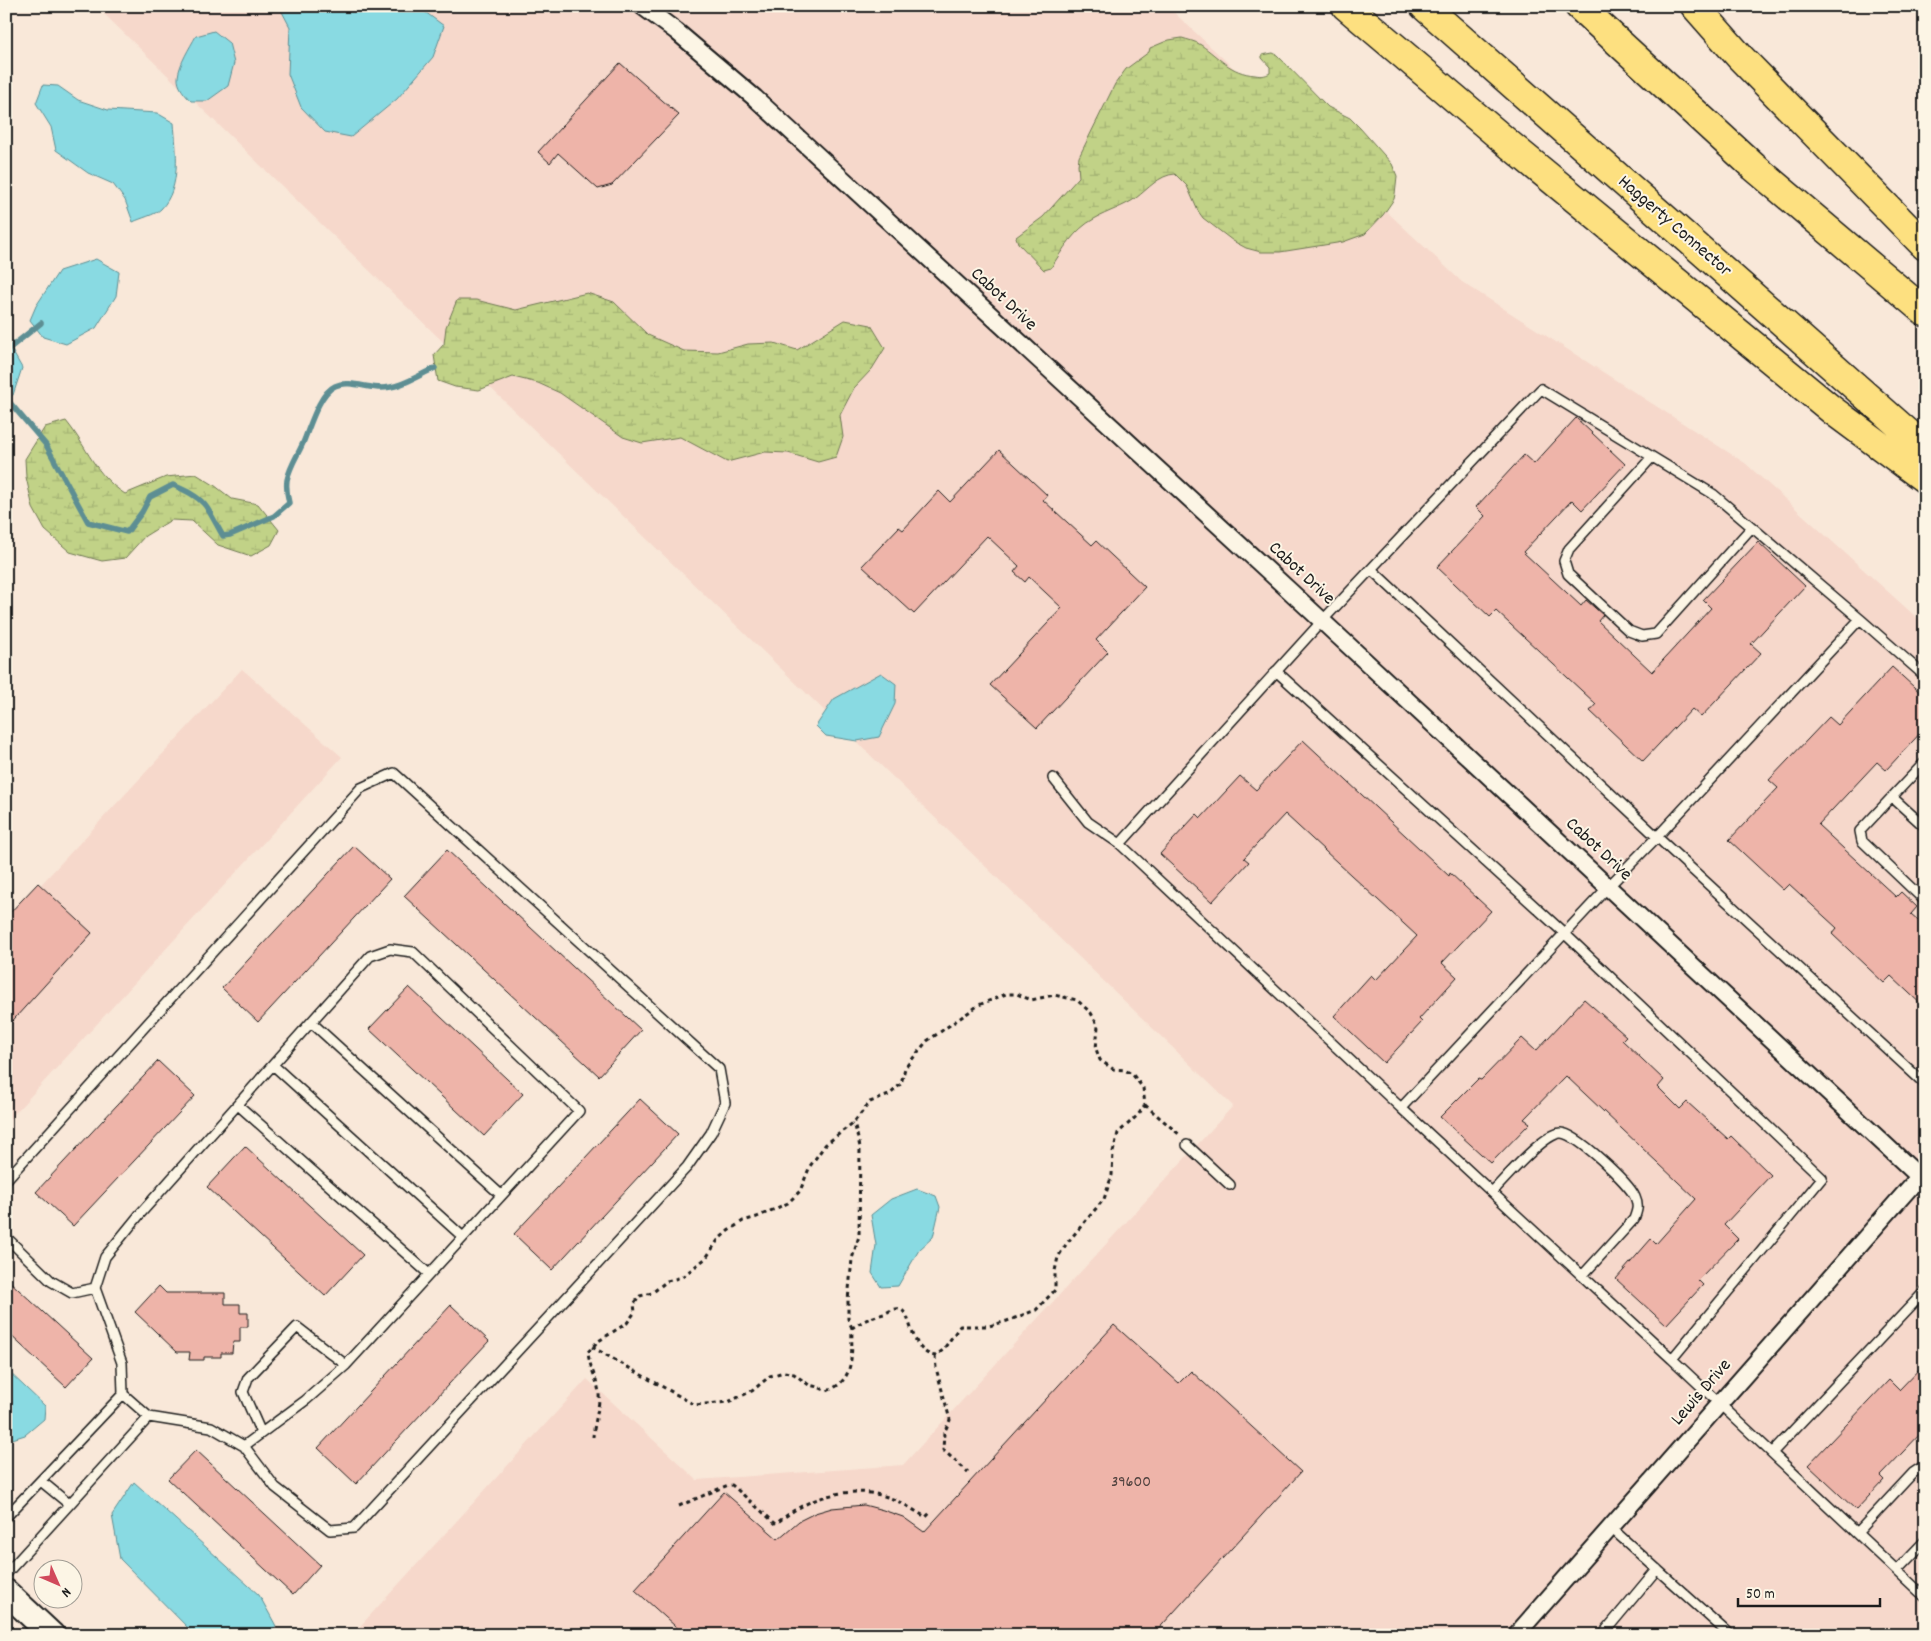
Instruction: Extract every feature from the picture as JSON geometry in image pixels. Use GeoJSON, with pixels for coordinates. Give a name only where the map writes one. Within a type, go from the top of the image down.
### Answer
{"type":"FeatureCollection","features":[{"type":"Feature","properties":{"kind":"highway"},"geometry":{"type":"LineString","coordinates":[[1337,6],[1381,36]]}},
{"type":"Feature","properties":{"kind":"highway"},"geometry":{"type":"LineString","coordinates":[[1346,6],[1510,145],[1832,410],[1925,479]]}},
{"type":"Feature","properties":{"kind":"highway","name":"Haggerty Connector"},"geometry":{"type":"LineString","coordinates":[[1424,6],[1925,448]]}},
{"type":"Feature","properties":{"kind":"highway"},"geometry":{"type":"LineString","coordinates":[[1579,6],[1754,167],[1925,312]]}},
{"type":"Feature","properties":{"kind":"highway"},"geometry":{"type":"LineString","coordinates":[[1686,6],[1740,57],[1925,246]]}},
{"type":"Feature","properties":{"kind":"highway"},"geometry":{"type":"LineString","coordinates":[[1695,6],[1740,57]]}},
{"type":"Feature","properties":{"kind":"street","name":"Cabot Drive"},"geometry":{"type":"LineString","coordinates":[[642,6],[676,31],[755,98],[1923,1176]]}},
{"type":"Feature","properties":{"kind":"street","name":"Lewis Drive"},"geometry":{"type":"LineString","coordinates":[[1516,1635],[1923,1176]]}},
{"type":"Feature","properties":{"kind":"street"},"geometry":{"type":"LineString","coordinates":[[6,1592],[52,1635]]}},
{"type":"Feature","properties":{"kind":"lane"},"geometry":{"type":"LineString","coordinates":[[1120,844],[1370,569],[1541,389],[1714,494],[1925,676]]}},
{"type":"Feature","properties":{"kind":"lane"},"geometry":{"type":"LineString","coordinates":[[1652,457],[1569,549],[1564,561],[1568,574],[1629,631],[1642,636],[1656,634],[1752,527]]}},
{"type":"Feature","properties":{"kind":"lane"},"geometry":{"type":"LineString","coordinates":[[1370,569],[1925,1084]]}},
{"type":"Feature","properties":{"kind":"lane"},"geometry":{"type":"LineString","coordinates":[[1401,1108],[1860,619]]}},
{"type":"Feature","properties":{"kind":"lane"},"geometry":{"type":"LineString","coordinates":[[1276,671],[1564,934],[1822,1178],[1672,1359]]}},
{"type":"Feature","properties":{"kind":"lane"},"geometry":{"type":"LineString","coordinates":[[1925,762],[1860,831],[1862,841],[1925,901]]}},
{"type":"Feature","properties":{"kind":"lane"},"geometry":{"type":"LineString","coordinates":[[6,1180],[361,788],[394,773],[719,1069],[725,1103],[711,1133],[687,1167],[354,1528],[330,1530],[275,1487],[244,1446],[211,1427],[149,1417],[123,1394]]}},
{"type":"Feature","properties":{"kind":"lane"},"geometry":{"type":"LineString","coordinates":[[1053,778],[1088,822],[1120,844],[1401,1108],[1720,1403],[1925,1597]]}},
{"type":"Feature","properties":{"kind":"lane"},"geometry":{"type":"LineString","coordinates":[[1892,797],[1925,827]]}},
{"type":"Feature","properties":{"kind":"lane"},"geometry":{"type":"LineString","coordinates":[[6,1517],[123,1394],[122,1363],[95,1288],[105,1256],[140,1214],[370,956],[390,949],[413,952],[578,1111],[346,1365],[306,1400],[244,1446]]}},
{"type":"Feature","properties":{"kind":"lane"},"geometry":{"type":"LineString","coordinates":[[312,1022],[502,1194]]}},
{"type":"Feature","properties":{"kind":"lane"},"geometry":{"type":"LineString","coordinates":[[273,1065],[463,1237]]}},
{"type":"Feature","properties":{"kind":"lane"},"geometry":{"type":"LineString","coordinates":[[238,1105],[429,1274]]}},
{"type":"Feature","properties":{"kind":"lane"},"geometry":{"type":"LineString","coordinates":[[1492,1192],[1551,1135],[1561,1133],[1570,1135],[1588,1148],[1626,1184],[1635,1196],[1638,1208],[1634,1219],[1582,1276]]}},
{"type":"Feature","properties":{"kind":"lane"},"geometry":{"type":"LineString","coordinates":[[1187,1145],[1230,1185]]}},
{"type":"Feature","properties":{"kind":"lane"},"geometry":{"type":"LineString","coordinates":[[6,1237],[51,1281],[72,1293],[95,1288]]}},
{"type":"Feature","properties":{"kind":"lane"},"geometry":{"type":"LineString","coordinates":[[1772,1453],[1925,1291]]}},
{"type":"Feature","properties":{"kind":"lane"},"geometry":{"type":"LineString","coordinates":[[261,1433],[243,1392],[248,1378],[297,1327],[346,1365]]}},
{"type":"Feature","properties":{"kind":"lane"},"geometry":{"type":"LineString","coordinates":[[6,1574],[149,1417]]}},
{"type":"Feature","properties":{"kind":"lane"},"geometry":{"type":"LineString","coordinates":[[1857,1533],[1913,1474],[1925,1465]]}},
{"type":"Feature","properties":{"kind":"lane"},"geometry":{"type":"LineString","coordinates":[[41,1481],[70,1504]]}},
{"type":"Feature","properties":{"kind":"lane"},"geometry":{"type":"LineString","coordinates":[[1610,1527],[1730,1635]]}},
{"type":"Feature","properties":{"kind":"lane"},"geometry":{"type":"LineString","coordinates":[[1897,1570],[1925,1541]]}},
{"type":"Feature","properties":{"kind":"lane"},"geometry":{"type":"LineString","coordinates":[[1602,1635],[1657,1570]]}},
{"type":"Feature","properties":{"kind":"path"},"geometry":{"type":"LineString","coordinates":[[593,1437],[599,1393],[588,1361],[588,1352],[597,1342],[627,1323],[635,1312],[634,1304],[640,1296],[652,1293],[667,1281],[682,1276],[706,1258],[718,1240],[743,1221],[788,1203],[800,1191],[810,1166],[826,1145],[854,1122],[870,1102],[889,1095],[901,1084],[905,1068],[927,1041],[979,1005],[1006,994],[1017,994],[1031,1000],[1054,995],[1077,1000],[1091,1013],[1098,1026],[1096,1049],[1100,1060],[1113,1069],[1126,1070],[1133,1075],[1143,1088],[1145,1104],[1138,1115],[1118,1133],[1113,1152],[1112,1175],[1104,1199],[1067,1243],[1058,1258],[1055,1271],[1055,1290],[1036,1310],[1023,1315],[989,1326],[960,1326],[943,1350],[935,1356],[926,1354],[920,1347],[911,1331],[908,1318],[902,1310],[897,1308],[868,1318],[852,1328]]}},
{"type":"Feature","properties":{"kind":"path"},"geometry":{"type":"LineString","coordinates":[[1145,1104],[1178,1132],[1187,1145]]}},
{"type":"Feature","properties":{"kind":"path"},"geometry":{"type":"LineString","coordinates":[[592,1347],[696,1405],[717,1404],[741,1397],[752,1391],[770,1376],[784,1372],[794,1374],[809,1385],[827,1391],[836,1388],[851,1367],[852,1328],[848,1319],[848,1300],[852,1259],[859,1236],[860,1146],[854,1122]]}},
{"type":"Feature","properties":{"kind":"path"},"geometry":{"type":"LineString","coordinates":[[935,1356],[936,1368],[950,1420],[944,1433],[943,1450],[968,1472]]}},
{"type":"Feature","properties":{"kind":"path"},"geometry":{"type":"LineString","coordinates":[[679,1506],[732,1485],[776,1524],[806,1504],[822,1497],[842,1492],[865,1492],[885,1496],[926,1518],[932,1512]]}},
{"type":"Feature","properties":{"kind":"shaded area"},"geometry":{"type":"Polygon","coordinates":[[[6,6],[1167,6],[1462,282],[1745,463],[1925,625],[1925,1635],[352,1635],[587,1379],[697,1480],[903,1465],[1233,1106],[99,9],[6,6]]]}},
{"type":"Feature","properties":{"kind":"shaded area"},"geometry":{"type":"Polygon","coordinates":[[[242,669],[342,757],[6,1123],[6,922],[242,669]]]}},
{"type":"Feature","properties":{"kind":"green space"},"geometry":{"type":"Polygon","coordinates":[[[1182,38],[1199,44],[1232,68],[1246,74],[1261,76],[1270,73],[1270,67],[1262,58],[1262,55],[1273,53],[1277,55],[1328,107],[1350,118],[1392,164],[1397,176],[1394,199],[1383,215],[1365,234],[1343,242],[1280,252],[1261,252],[1246,248],[1233,241],[1203,218],[1187,186],[1175,174],[1169,175],[1154,183],[1131,201],[1087,223],[1070,240],[1051,268],[1044,270],[1018,243],[1016,237],[1043,217],[1079,177],[1079,157],[1115,84],[1126,69],[1149,52],[1150,48],[1169,40],[1182,38]]]}},
{"type":"Feature","properties":{"kind":"green space"},"geometry":{"type":"Polygon","coordinates":[[[587,293],[614,302],[648,335],[684,351],[718,352],[748,344],[774,343],[797,350],[845,320],[871,325],[885,348],[872,369],[854,388],[840,415],[843,437],[836,457],[818,462],[788,453],[765,452],[727,462],[680,437],[642,443],[623,437],[560,393],[538,383],[513,377],[479,390],[455,387],[438,381],[434,355],[444,344],[446,327],[457,300],[476,300],[516,310],[587,293]]]}},
{"type":"Feature","properties":{"kind":"green space"},"geometry":{"type":"Polygon","coordinates":[[[66,421],[106,478],[125,494],[166,477],[196,474],[232,499],[258,504],[279,530],[271,545],[251,556],[218,545],[192,521],[171,520],[145,536],[125,558],[102,561],[70,552],[45,530],[33,508],[26,477],[25,459],[45,427],[66,421]]]}},
{"type":"Feature","properties":{"kind":"water"},"geometry":{"type":"Polygon","coordinates":[[[279,6],[417,6],[444,26],[433,57],[397,99],[351,137],[325,132],[301,107],[288,74],[290,27],[279,6]]]}},
{"type":"Feature","properties":{"kind":"water"},"geometry":{"type":"Polygon","coordinates":[[[214,31],[229,43],[234,63],[228,86],[207,101],[191,101],[179,84],[180,67],[196,36],[214,31]]]}},
{"type":"Feature","properties":{"kind":"water"},"geometry":{"type":"Polygon","coordinates":[[[43,85],[58,86],[78,100],[108,110],[157,113],[174,123],[175,180],[168,200],[161,209],[152,215],[133,222],[125,200],[113,184],[88,173],[56,150],[51,127],[36,103],[43,85]]]}},
{"type":"Feature","properties":{"kind":"water"},"geometry":{"type":"Polygon","coordinates":[[[96,259],[119,272],[116,296],[96,328],[66,344],[43,337],[30,320],[36,306],[59,271],[96,259]]]}},
{"type":"Feature","properties":{"kind":"water"},"geometry":{"type":"Polygon","coordinates":[[[6,340],[22,368],[13,395],[6,399],[6,340]]]}},
{"type":"Feature","properties":{"kind":"water"},"geometry":{"type":"Polygon","coordinates":[[[881,673],[896,684],[895,704],[879,737],[857,741],[826,736],[816,726],[834,699],[881,673]]]}},
{"type":"Feature","properties":{"kind":"water"},"geometry":{"type":"Polygon","coordinates":[[[917,1189],[936,1196],[940,1207],[933,1237],[919,1250],[898,1286],[881,1287],[872,1273],[876,1245],[871,1215],[891,1199],[917,1189]]]}},
{"type":"Feature","properties":{"kind":"water"},"geometry":{"type":"Polygon","coordinates":[[[6,1369],[45,1406],[44,1419],[25,1435],[6,1441],[6,1369]]]}},
{"type":"Feature","properties":{"kind":"water"},"geometry":{"type":"Polygon","coordinates":[[[134,1482],[259,1595],[276,1626],[268,1635],[195,1635],[120,1559],[112,1515],[134,1482]]]}},
{"type":"Feature","properties":{"kind":"building"},"geometry":{"type":"Polygon","coordinates":[[[620,63],[679,115],[612,185],[598,189],[558,153],[550,163],[538,152],[620,63]]]}},
{"type":"Feature","properties":{"kind":"building"},"geometry":{"type":"Polygon","coordinates":[[[1576,418],[1625,464],[1582,510],[1572,500],[1523,552],[1581,606],[1586,600],[1603,615],[1598,621],[1652,672],[1711,608],[1703,600],[1758,542],[1805,586],[1751,644],[1761,653],[1701,717],[1692,709],[1643,761],[1590,711],[1596,704],[1496,611],[1490,617],[1437,567],[1485,516],[1476,507],[1524,455],[1534,464],[1576,418]]]}},
{"type":"Feature","properties":{"kind":"building"},"geometry":{"type":"Polygon","coordinates":[[[999,450],[1047,495],[1043,500],[1092,545],[1096,541],[1145,587],[1096,640],[1108,652],[1037,728],[990,685],[1062,608],[1029,577],[1025,582],[1014,572],[1019,566],[987,536],[914,614],[862,566],[899,527],[903,530],[939,491],[950,502],[999,450]]]}},
{"type":"Feature","properties":{"kind":"building"},"geometry":{"type":"Polygon","coordinates":[[[1892,667],[1925,697],[1925,728],[1886,770],[1877,762],[1818,825],[1896,897],[1901,892],[1917,907],[1911,914],[1925,926],[1925,1008],[1891,976],[1884,983],[1832,934],[1837,928],[1789,884],[1783,890],[1729,840],[1778,788],[1769,780],[1829,717],[1838,725],[1892,667]]]}},
{"type":"Feature","properties":{"kind":"building"},"geometry":{"type":"Polygon","coordinates":[[[1303,740],[1449,876],[1450,873],[1491,911],[1442,963],[1457,977],[1419,1019],[1422,1022],[1384,1063],[1334,1016],[1371,975],[1376,980],[1417,936],[1285,814],[1244,858],[1249,862],[1212,902],[1160,854],[1197,814],[1201,818],[1240,776],[1256,790],[1303,740]]]}},
{"type":"Feature","properties":{"kind":"building"},"geometry":{"type":"Polygon","coordinates":[[[354,846],[390,879],[258,1022],[222,988],[354,846]]]}},
{"type":"Feature","properties":{"kind":"building"},"geometry":{"type":"Polygon","coordinates":[[[447,850],[641,1030],[599,1076],[404,896],[447,850]]]}},
{"type":"Feature","properties":{"kind":"building"},"geometry":{"type":"Polygon","coordinates":[[[38,883],[92,933],[6,1028],[6,917],[38,883]]]}},
{"type":"Feature","properties":{"kind":"building"},"geometry":{"type":"Polygon","coordinates":[[[409,987],[523,1094],[484,1136],[369,1029],[409,987]]]}},
{"type":"Feature","properties":{"kind":"building"},"geometry":{"type":"Polygon","coordinates":[[[1584,999],[1626,1036],[1622,1040],[1664,1080],[1658,1087],[1680,1109],[1687,1102],[1728,1139],[1731,1136],[1771,1175],[1724,1225],[1738,1239],[1698,1280],[1703,1285],[1666,1325],[1616,1279],[1651,1239],[1656,1244],[1696,1199],[1566,1076],[1524,1119],[1530,1123],[1491,1163],[1440,1117],[1478,1079],[1481,1080],[1522,1038],[1536,1051],[1584,999]]]}},
{"type":"Feature","properties":{"kind":"building"},"geometry":{"type":"Polygon","coordinates":[[[158,1061],[195,1096],[73,1226],[36,1192],[158,1061]]]}},
{"type":"Feature","properties":{"kind":"building"},"geometry":{"type":"Polygon","coordinates":[[[640,1099],[678,1134],[552,1270],[514,1234],[640,1099]]]}},
{"type":"Feature","properties":{"kind":"building"},"geometry":{"type":"Polygon","coordinates":[[[245,1146],[363,1255],[325,1296],[207,1187],[245,1146]]]}},
{"type":"Feature","properties":{"kind":"building"},"geometry":{"type":"Polygon","coordinates":[[[6,1278],[93,1358],[66,1387],[6,1331],[6,1278]]]}},
{"type":"Feature","properties":{"kind":"building"},"geometry":{"type":"Polygon","coordinates":[[[159,1286],[166,1293],[225,1293],[225,1304],[240,1304],[240,1313],[248,1313],[248,1327],[240,1327],[240,1342],[233,1342],[232,1353],[221,1353],[221,1357],[204,1357],[204,1360],[189,1360],[190,1352],[177,1352],[135,1312],[159,1286]]]}},
{"type":"Feature","properties":{"kind":"building"},"geometry":{"type":"Polygon","coordinates":[[[451,1305],[489,1341],[356,1484],[318,1448],[451,1305]]]}},
{"type":"Feature","properties":{"kind":"building"},"geometry":{"type":"Polygon","coordinates":[[[1114,1325],[1179,1383],[1191,1371],[1301,1472],[1153,1635],[685,1635],[635,1590],[724,1492],[778,1539],[799,1521],[815,1513],[832,1508],[864,1505],[903,1517],[924,1532],[1114,1325]]]}},
{"type":"Feature","properties":{"kind":"building"},"geometry":{"type":"Polygon","coordinates":[[[1925,1363],[1925,1429],[1880,1476],[1884,1480],[1856,1510],[1808,1465],[1889,1380],[1899,1390],[1925,1363]]]}},
{"type":"Feature","properties":{"kind":"building"},"geometry":{"type":"Polygon","coordinates":[[[196,1450],[320,1565],[293,1595],[168,1479],[196,1450]]]}},
{"type":"Feature","properties":{"kind":"waterway"},"geometry":{"type":"LineString","coordinates":[[6,351],[41,323]]}},
{"type":"Feature","properties":{"kind":"waterway"},"geometry":{"type":"LineString","coordinates":[[6,398],[46,445],[88,522],[127,532],[142,512],[150,497],[173,485],[194,495],[204,504],[223,536],[230,535],[274,516],[289,503],[287,489],[288,474],[320,402],[335,386],[340,384],[376,388],[395,386],[435,368]]}}]}
